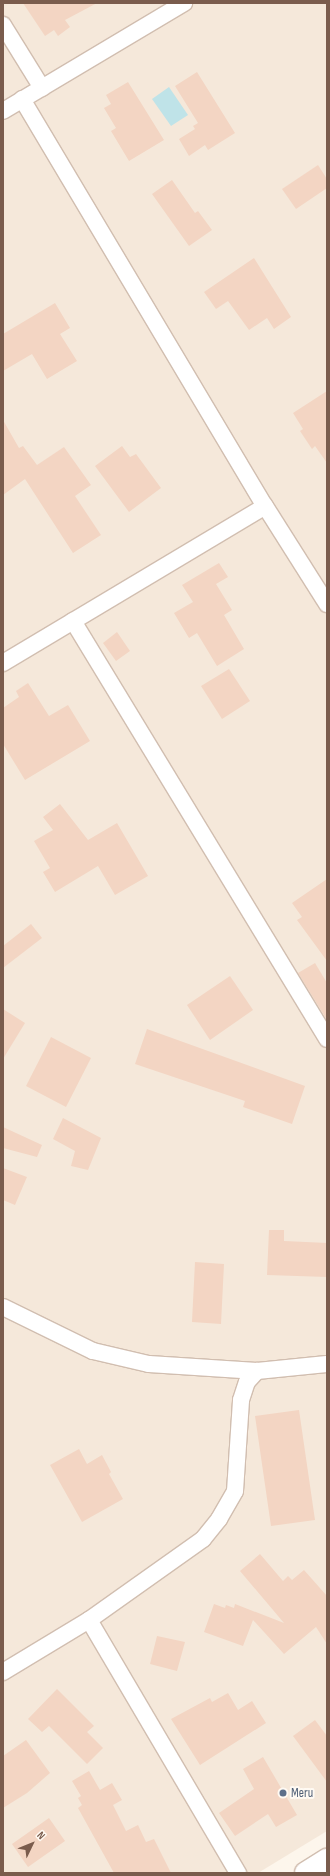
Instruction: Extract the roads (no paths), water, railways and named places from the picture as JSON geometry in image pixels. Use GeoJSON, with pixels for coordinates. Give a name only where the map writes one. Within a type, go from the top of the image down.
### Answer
{"type":"FeatureCollection","features":[{"type":"Feature","properties":{"kind":"main road"},"geometry":{"type":"LineString","coordinates":[[306,1873],[327,1860]]}},
{"type":"Feature","properties":{"kind":"street"},"geometry":{"type":"LineString","coordinates":[[3,111],[184,3]]}},
{"type":"Feature","properties":{"kind":"street"},"geometry":{"type":"LineString","coordinates":[[3,25],[42,88]]}},
{"type":"Feature","properties":{"kind":"street"},"geometry":{"type":"LineString","coordinates":[[22,100],[265,506],[327,604]]}},
{"type":"Feature","properties":{"kind":"street"},"geometry":{"type":"LineString","coordinates":[[3,663],[265,506]]}},
{"type":"Feature","properties":{"kind":"street"},"geometry":{"type":"LineString","coordinates":[[73,621],[327,1039]]}},
{"type":"Feature","properties":{"kind":"street"},"geometry":{"type":"LineString","coordinates":[[3,1307],[94,1351],[149,1364],[257,1371],[327,1364]]}},
{"type":"Feature","properties":{"kind":"street"},"geometry":{"type":"LineString","coordinates":[[3,1672],[89,1620],[203,1539],[219,1519],[234,1491],[241,1400],[247,1382],[257,1371]]}},
{"type":"Feature","properties":{"kind":"street"},"geometry":{"type":"LineString","coordinates":[[89,1620],[238,1873]]}},
{"type":"Feature","properties":{"kind":"water"},"geometry":{"type":"Polygon","coordinates":[[[169,87],[188,115],[171,126],[152,99],[169,87]]]}},
{"type":"Feature","properties":{"kind":"place","name":"Meru"},"geometry":{"type":"Point","coordinates":[283,1793]}}]}
